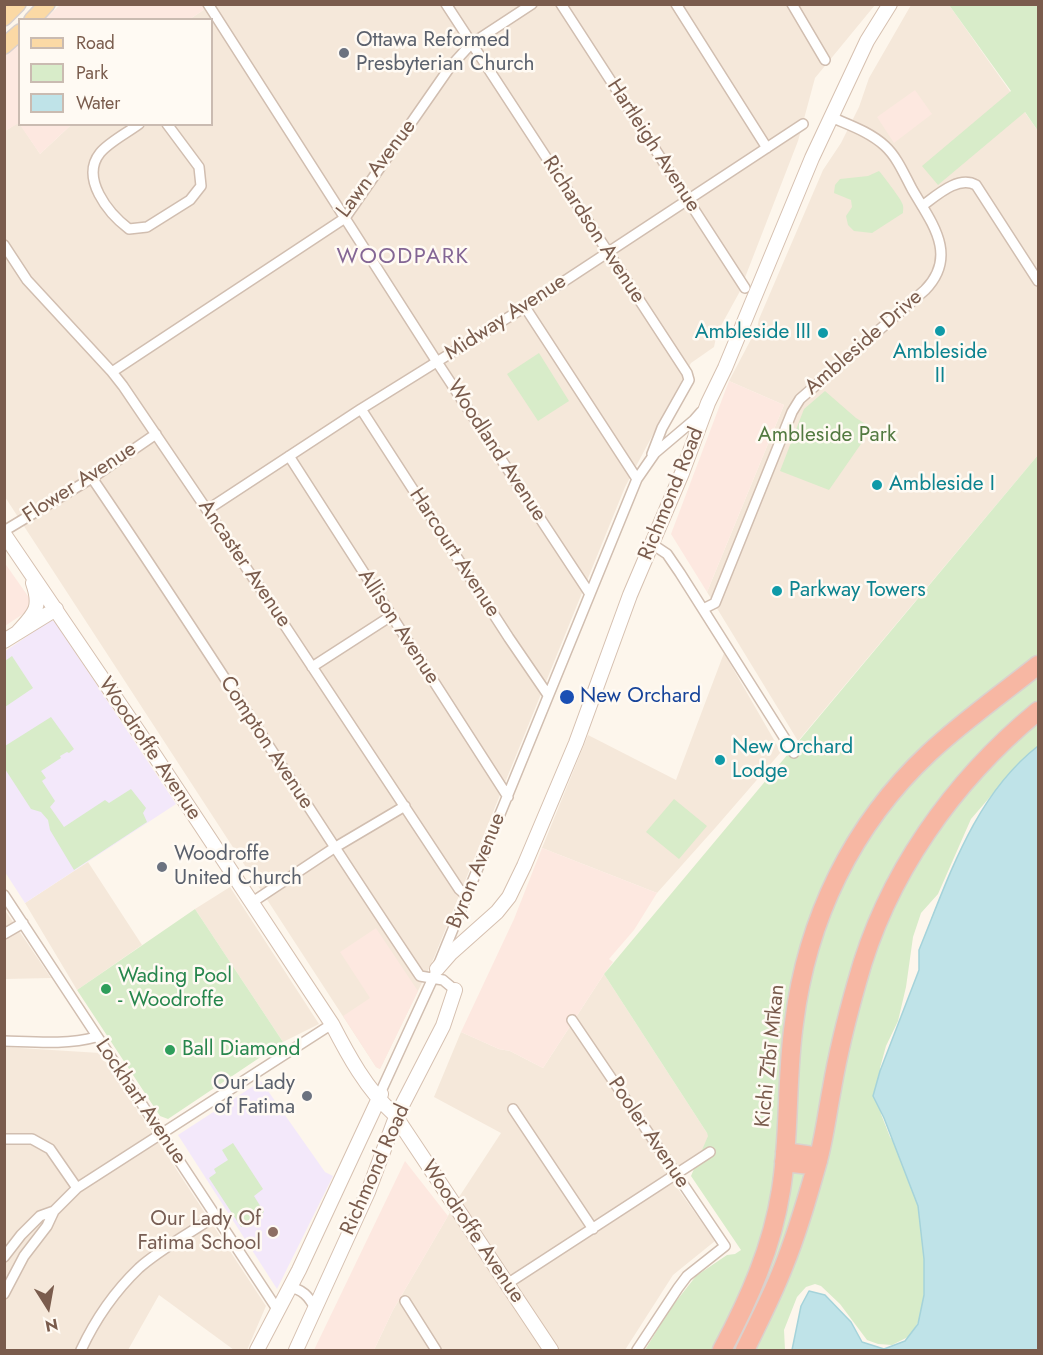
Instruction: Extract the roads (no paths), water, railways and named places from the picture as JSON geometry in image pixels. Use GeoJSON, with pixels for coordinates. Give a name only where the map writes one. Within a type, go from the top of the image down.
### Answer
{"type":"FeatureCollection","features":[{"type":"Feature","properties":{"kind":"highway","name":"Kichi Zībī Mīkan"},"geometry":{"type":"LineString","coordinates":[[722,1350],[765,1259],[775,1224],[782,1188],[791,1047],[800,980],[824,903],[840,869],[871,819],[897,785],[930,752],[1038,665]]}},
{"type":"Feature","properties":{"kind":"highway"},"geometry":{"type":"LineString","coordinates":[[745,1350],[783,1268],[818,1161],[856,982],[892,890],[926,833],[953,796],[984,760],[1038,711]]}},
{"type":"Feature","properties":{"kind":"highway"},"geometry":{"type":"LineString","coordinates":[[784,1157],[810,1165],[818,1161]]}},
{"type":"Feature","properties":{"kind":"main road"},"geometry":{"type":"LineString","coordinates":[[4,8],[10,4]]}},
{"type":"Feature","properties":{"kind":"main road"},"geometry":{"type":"LineString","coordinates":[[4,18],[18,4]]}},
{"type":"Feature","properties":{"kind":"main road"},"geometry":{"type":"LineString","coordinates":[[34,18],[47,4]]}},
{"type":"Feature","properties":{"kind":"main road","name":"Richmond Road"},"geometry":{"type":"LineString","coordinates":[[435,974],[451,953],[498,912],[509,897],[548,814],[630,595],[708,403],[725,368],[812,158],[867,42],[890,4]]}},
{"type":"Feature","properties":{"kind":"main road"},"geometry":{"type":"LineString","coordinates":[[4,46],[18,34]]}},
{"type":"Feature","properties":{"kind":"main road","name":"Woodroffe Avenue"},"geometry":{"type":"LineString","coordinates":[[4,532],[332,1024],[342,1043],[382,1095],[551,1350]]}},
{"type":"Feature","properties":{"kind":"main road"},"geometry":{"type":"LineString","coordinates":[[17,633],[34,614],[37,604],[37,594],[28,569]]}},
{"type":"Feature","properties":{"kind":"main road"},"geometry":{"type":"LineString","coordinates":[[4,641],[56,609]]}},
{"type":"Feature","properties":{"kind":"main road","name":"Richmond Road"},"geometry":{"type":"LineString","coordinates":[[296,1350],[368,1192],[395,1115],[443,1026],[454,990]]}},
{"type":"Feature","properties":{"kind":"main road","name":"Byron Avenue"},"geometry":{"type":"LineString","coordinates":[[257,1350],[382,1095]]}},
{"type":"Feature","properties":{"kind":"street","name":"Woodland Avenue"},"geometry":{"type":"LineString","coordinates":[[208,4],[213,18],[590,594]]}},
{"type":"Feature","properties":{"kind":"street","name":"Richardson Avenue"},"geometry":{"type":"LineString","coordinates":[[446,4],[689,380],[662,428],[648,462]]}},
{"type":"Feature","properties":{"kind":"street","name":"Lawn Avenue"},"geometry":{"type":"LineString","coordinates":[[112,372],[345,218],[450,67],[471,44],[532,4]]}},
{"type":"Feature","properties":{"kind":"street","name":"Hartleigh Avenue"},"geometry":{"type":"LineString","coordinates":[[561,4],[745,288]]}},
{"type":"Feature","properties":{"kind":"street"},"geometry":{"type":"LineString","coordinates":[[676,4],[767,148]]}},
{"type":"Feature","properties":{"kind":"street"},"geometry":{"type":"LineString","coordinates":[[792,4],[825,60]]}},
{"type":"Feature","properties":{"kind":"street","name":"Ambleside Drive"},"geometry":{"type":"LineString","coordinates":[[704,609],[715,603],[792,412],[800,399],[926,290],[937,275],[941,261],[940,241],[888,149],[869,135],[831,117]]}},
{"type":"Feature","properties":{"kind":"street","name":"Midway Avenue"},"geometry":{"type":"LineString","coordinates":[[207,510],[525,307],[803,124]]}},
{"type":"Feature","properties":{"kind":"street"},"geometry":{"type":"LineString","coordinates":[[136,126],[101,152],[92,167],[95,187],[117,220],[129,229],[147,227],[190,200],[201,186],[199,167],[168,126]]}},
{"type":"Feature","properties":{"kind":"street"},"geometry":{"type":"LineString","coordinates":[[922,206],[958,183],[967,182],[976,185],[1038,281]]}},
{"type":"Feature","properties":{"kind":"street","name":"Ancaster Avenue"},"geometry":{"type":"LineString","coordinates":[[4,245],[27,280],[112,372],[207,510],[461,891],[467,896]]}},
{"type":"Feature","properties":{"kind":"street"},"geometry":{"type":"LineString","coordinates":[[525,307],[638,479]]}},
{"type":"Feature","properties":{"kind":"street","name":"Byron Avenue"},"geometry":{"type":"LineString","coordinates":[[382,1095],[435,974],[638,479],[655,453],[694,420],[708,403]]}},
{"type":"Feature","properties":{"kind":"street","name":"Harcourt Avenue"},"geometry":{"type":"LineString","coordinates":[[361,410],[548,695]]}},
{"type":"Feature","properties":{"kind":"street","name":"Flower Avenue"},"geometry":{"type":"LineString","coordinates":[[4,532],[92,478],[156,435]]}},
{"type":"Feature","properties":{"kind":"street","name":"Allison Avenue"},"geometry":{"type":"LineString","coordinates":[[289,456],[508,797]]}},
{"type":"Feature","properties":{"kind":"street","name":"Compton Avenue"},"geometry":{"type":"LineString","coordinates":[[92,478],[420,976],[435,974],[454,990]]}},
{"type":"Feature","properties":{"kind":"street"},"geometry":{"type":"LineString","coordinates":[[652,544],[667,554],[794,753]]}},
{"type":"Feature","properties":{"kind":"street"},"geometry":{"type":"LineString","coordinates":[[312,667],[391,616]]}},
{"type":"Feature","properties":{"kind":"street"},"geometry":{"type":"LineString","coordinates":[[251,903],[334,848],[405,806]]}},
{"type":"Feature","properties":{"kind":"street","name":"Lockhart Avenue"},"geometry":{"type":"LineString","coordinates":[[4,895],[277,1309]]}},
{"type":"Feature","properties":{"kind":"street"},"geometry":{"type":"LineString","coordinates":[[4,934],[23,923]]}},
{"type":"Feature","properties":{"kind":"street","name":"Pooler Avenue"},"geometry":{"type":"LineString","coordinates":[[572,1020],[725,1246],[687,1276],[638,1350]]}},
{"type":"Feature","properties":{"kind":"street"},"geometry":{"type":"LineString","coordinates":[[4,1294],[24,1256],[47,1226],[54,1211],[77,1188],[332,1024]]}},
{"type":"Feature","properties":{"kind":"street"},"geometry":{"type":"LineString","coordinates":[[4,1041],[61,1042],[96,1037]]}},
{"type":"Feature","properties":{"kind":"street"},"geometry":{"type":"LineString","coordinates":[[513,1109],[593,1229]]}},
{"type":"Feature","properties":{"kind":"street"},"geometry":{"type":"LineString","coordinates":[[4,1139],[32,1139],[50,1149],[77,1188]]}},
{"type":"Feature","properties":{"kind":"street"},"geometry":{"type":"LineString","coordinates":[[507,1284],[710,1152]]}},
{"type":"Feature","properties":{"kind":"street"},"geometry":{"type":"LineString","coordinates":[[4,1257],[40,1216],[54,1211]]}},
{"type":"Feature","properties":{"kind":"street"},"geometry":{"type":"LineString","coordinates":[[81,1350],[88,1334],[111,1300],[140,1268],[215,1216]]}},
{"type":"Feature","properties":{"kind":"street"},"geometry":{"type":"LineString","coordinates":[[289,1288],[300,1290],[307,1295],[315,1308]]}},
{"type":"Feature","properties":{"kind":"street"},"geometry":{"type":"LineString","coordinates":[[405,1301],[436,1350]]}},
{"type":"Feature","properties":{"kind":"water"},"geometry":{"type":"Polygon","coordinates":[[[1038,746],[1038,1350],[792,1350],[801,1306],[809,1291],[825,1295],[851,1322],[862,1342],[884,1349],[905,1341],[918,1324],[924,1295],[924,1259],[918,1206],[884,1118],[873,1096],[880,1071],[919,970],[919,950],[966,839],[980,813],[997,789],[1016,766],[1038,746]]]}},
{"type":"Feature","properties":{"kind":"place","name":"Ottawa Reformed Presbyterian Church"},"geometry":{"type":"Point","coordinates":[344,53]}},
{"type":"Feature","properties":{"kind":"place","name":"Ambleside II"},"geometry":{"type":"Point","coordinates":[940,331]}},
{"type":"Feature","properties":{"kind":"place","name":"Ambleside III"},"geometry":{"type":"Point","coordinates":[823,333]}},
{"type":"Feature","properties":{"kind":"place","name":"Ambleside I"},"geometry":{"type":"Point","coordinates":[877,485]}},
{"type":"Feature","properties":{"kind":"place","name":"Parkway Towers"},"geometry":{"type":"Point","coordinates":[777,591]}},
{"type":"Feature","properties":{"kind":"place","name":"New Orchard"},"geometry":{"type":"Point","coordinates":[567,697]}},
{"type":"Feature","properties":{"kind":"place","name":"New Orchard Lodge"},"geometry":{"type":"Point","coordinates":[720,760]}},
{"type":"Feature","properties":{"kind":"place","name":"Woodroffe United Church"},"geometry":{"type":"Point","coordinates":[162,867]}},
{"type":"Feature","properties":{"kind":"place","name":"Wading Pool - Woodroffe"},"geometry":{"type":"Point","coordinates":[106,989]}},
{"type":"Feature","properties":{"kind":"place","name":"Ball Diamond"},"geometry":{"type":"Point","coordinates":[170,1050]}},
{"type":"Feature","properties":{"kind":"place","name":"Our Lady of Fatima"},"geometry":{"type":"Point","coordinates":[307,1096]}},
{"type":"Feature","properties":{"kind":"place","name":"Our Lady Of Fatima School"},"geometry":{"type":"Point","coordinates":[273,1232]}},
{"type":"Feature","properties":{"kind":"district","name":"WOODPARK"},"geometry":{"type":"Point","coordinates":[403,258]}},
{"type":"Feature","properties":{"kind":"park label","name":"Ambleside Park"},"geometry":{"type":"Point","coordinates":[827,436]}}]}
